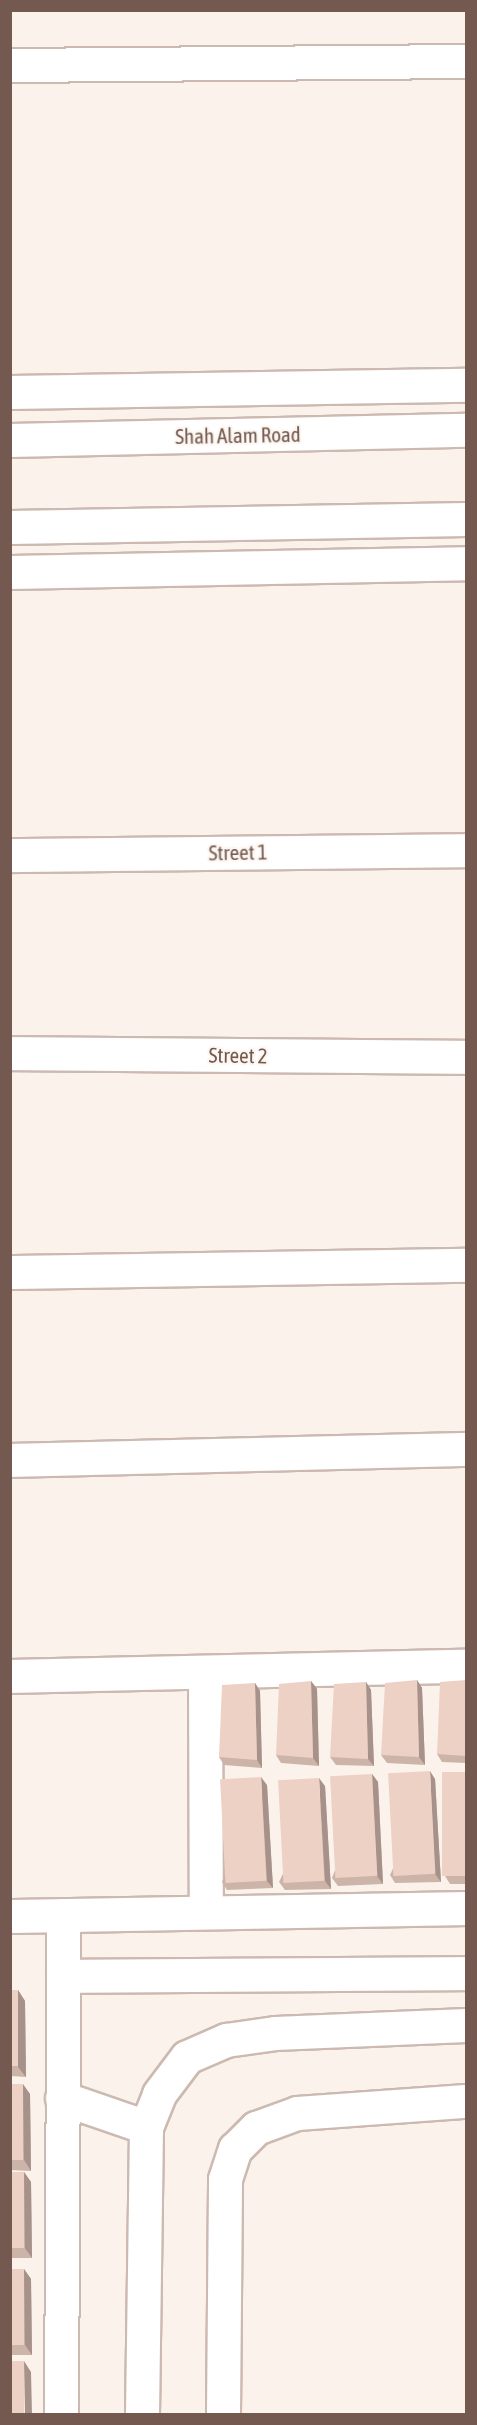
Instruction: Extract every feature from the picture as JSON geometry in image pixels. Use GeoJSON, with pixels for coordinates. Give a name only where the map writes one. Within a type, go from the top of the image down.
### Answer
{"type":"FeatureCollection","features":[{"type":"Feature","properties":{"kind":"street"},"geometry":{"type":"LineString","coordinates":[[10,65],[466,61]]}},
{"type":"Feature","properties":{"kind":"street"},"geometry":{"type":"LineString","coordinates":[[10,392],[466,385]]}},
{"type":"Feature","properties":{"kind":"street","name":"Shah Alam Road"},"geometry":{"type":"LineString","coordinates":[[10,440],[466,430]]}},
{"type":"Feature","properties":{"kind":"street"},"geometry":{"type":"LineString","coordinates":[[10,527],[466,519]]}},
{"type":"Feature","properties":{"kind":"street"},"geometry":{"type":"LineString","coordinates":[[10,572],[466,563]]}},
{"type":"Feature","properties":{"kind":"street","name":"Street 1"},"geometry":{"type":"LineString","coordinates":[[10,855],[466,850]]}},
{"type":"Feature","properties":{"kind":"street","name":"Street 2"},"geometry":{"type":"LineString","coordinates":[[10,1053],[466,1057]]}},
{"type":"Feature","properties":{"kind":"street"},"geometry":{"type":"LineString","coordinates":[[10,1272],[466,1265]]}},
{"type":"Feature","properties":{"kind":"street"},"geometry":{"type":"LineString","coordinates":[[10,1460],[466,1449]]}},
{"type":"Feature","properties":{"kind":"street"},"geometry":{"type":"LineString","coordinates":[[10,1676],[466,1666]]}},
{"type":"Feature","properties":{"kind":"street"},"geometry":{"type":"LineString","coordinates":[[205,1672],[206,1910]]}},
{"type":"Feature","properties":{"kind":"street"},"geometry":{"type":"LineString","coordinates":[[10,1916],[206,1910],[466,1908]]}},
{"type":"Feature","properties":{"kind":"street"},"geometry":{"type":"LineString","coordinates":[[61,2415],[64,1915]]}},
{"type":"Feature","properties":{"kind":"street"},"geometry":{"type":"LineString","coordinates":[[63,1976],[466,1973]]}},
{"type":"Feature","properties":{"kind":"street"},"geometry":{"type":"LineString","coordinates":[[142,2415],[146,2127],[159,2094],[187,2057],[226,2040],[275,2033],[466,2025]]}},
{"type":"Feature","properties":{"kind":"street"},"geometry":{"type":"LineString","coordinates":[[62,2098],[146,2127]]}},
{"type":"Feature","properties":{"kind":"street"},"geometry":{"type":"LineString","coordinates":[[223,2415],[225,2179],[236,2149],[256,2128],[297,2113],[466,2101]]}},
{"type":"Feature","properties":{"kind":"building"},"geometry":{"type":"Polygon","coordinates":[[[417,1680],[419,1757],[381,1755],[385,1683],[417,1680]]]}},
{"type":"Feature","properties":{"kind":"building"},"geometry":{"type":"Polygon","coordinates":[[[466,1680],[466,1756],[437,1754],[440,1682],[466,1680]]]}},
{"type":"Feature","properties":{"kind":"building"},"geometry":{"type":"Polygon","coordinates":[[[311,1681],[313,1758],[276,1755],[279,1684],[311,1681]]]}},
{"type":"Feature","properties":{"kind":"building"},"geometry":{"type":"Polygon","coordinates":[[[366,1682],[368,1759],[330,1757],[334,1684],[366,1682]]]}},
{"type":"Feature","properties":{"kind":"building"},"geometry":{"type":"Polygon","coordinates":[[[255,1683],[257,1760],[219,1757],[222,1685],[255,1683]]]}},
{"type":"Feature","properties":{"kind":"building"},"geometry":{"type":"Polygon","coordinates":[[[430,1771],[435,1874],[393,1876],[388,1773],[430,1771]]]}},
{"type":"Feature","properties":{"kind":"building"},"geometry":{"type":"Polygon","coordinates":[[[442,1772],[466,1772],[466,1876],[442,1876],[442,1772]]]}},
{"type":"Feature","properties":{"kind":"building"},"geometry":{"type":"Polygon","coordinates":[[[372,1774],[377,1876],[335,1878],[330,1776],[372,1774]]]}},
{"type":"Feature","properties":{"kind":"building"},"geometry":{"type":"Polygon","coordinates":[[[261,1777],[266,1881],[225,1883],[220,1779],[261,1777]]]}},
{"type":"Feature","properties":{"kind":"building"},"geometry":{"type":"Polygon","coordinates":[[[319,1778],[324,1881],[283,1883],[278,1780],[319,1778]]]}},
{"type":"Feature","properties":{"kind":"building"},"geometry":{"type":"Polygon","coordinates":[[[10,1990],[18,1990],[18,2066],[10,2066],[10,1990]]]}},
{"type":"Feature","properties":{"kind":"building"},"geometry":{"type":"Polygon","coordinates":[[[10,2084],[23,2084],[23,2160],[10,2160],[10,2084]]]}},
{"type":"Feature","properties":{"kind":"building"},"geometry":{"type":"Polygon","coordinates":[[[10,2172],[24,2172],[24,2248],[10,2248],[10,2172]]]}},
{"type":"Feature","properties":{"kind":"building"},"geometry":{"type":"Polygon","coordinates":[[[10,2269],[24,2269],[24,2345],[10,2345],[10,2269]]]}},
{"type":"Feature","properties":{"kind":"building"},"geometry":{"type":"Polygon","coordinates":[[[10,2361],[24,2361],[24,2414],[10,2414],[10,2361]]]}}]}
